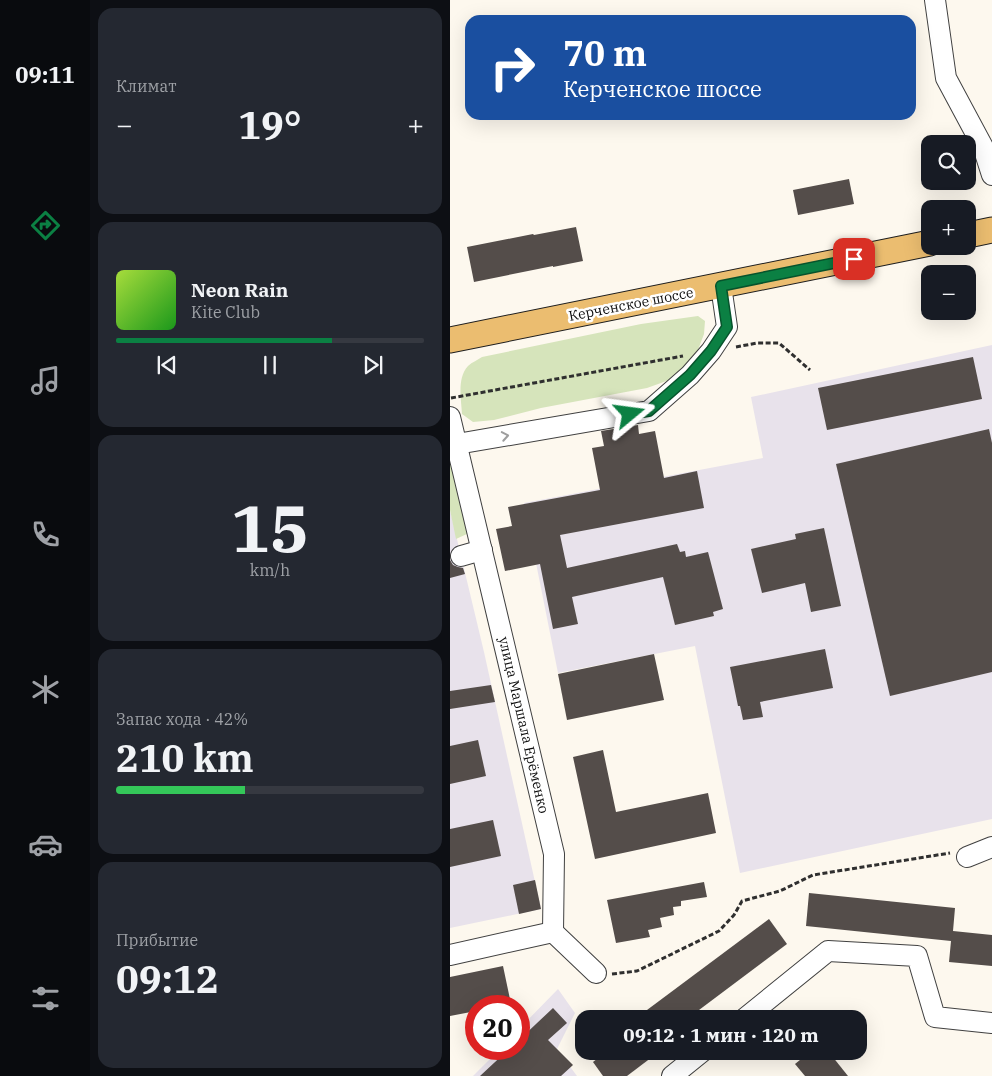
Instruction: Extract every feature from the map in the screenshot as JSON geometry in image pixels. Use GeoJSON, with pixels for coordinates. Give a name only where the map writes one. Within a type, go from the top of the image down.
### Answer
{"type":"FeatureCollection","features":[{"type":"Feature","properties":{"kind":"main road"},"geometry":{"type":"LineString","coordinates":[[976,233],[992,230]]}},
{"type":"Feature","properties":{"kind":"main road","name":"Керченское шоссе"},"geometry":{"type":"LineString","coordinates":[[450,340],[921,245]]}},
{"type":"Feature","properties":{"kind":"street"},"geometry":{"type":"LineString","coordinates":[[935,0],[946,78],[983,147],[992,174]]}},
{"type":"Feature","properties":{"kind":"street"},"geometry":{"type":"LineString","coordinates":[[457,444],[649,411],[690,375],[711,351],[727,327],[721,286]]}},
{"type":"Feature","properties":{"kind":"street","name":"улица Маршала Ерёменко"},"geometry":{"type":"LineString","coordinates":[[450,417],[554,854],[553,932]]}},
{"type":"Feature","properties":{"kind":"street"},"geometry":{"type":"LineString","coordinates":[[461,556],[482,550]]}},
{"type":"Feature","properties":{"kind":"street"},"geometry":{"type":"LineString","coordinates":[[960,855],[992,847]]}},
{"type":"Feature","properties":{"kind":"street"},"geometry":{"type":"LineString","coordinates":[[450,955],[553,932],[596,973]]}},
{"type":"Feature","properties":{"kind":"street"},"geometry":{"type":"LineString","coordinates":[[755,1010],[828,951],[917,956],[935,1017],[992,1023]]}},
{"type":"Feature","properties":{"kind":"street"},"geometry":{"type":"LineString","coordinates":[[672,1076],[692,1060]]}},
{"type":"Feature","properties":{"kind":"path"},"geometry":{"type":"LineString","coordinates":[[450,399],[757,343],[779,342],[810,370]]}},
{"type":"Feature","properties":{"kind":"path"},"geometry":{"type":"LineString","coordinates":[[596,973],[612,974],[637,971],[719,931],[734,914],[742,901],[780,891],[813,875],[960,855]]}},
{"type":"Feature","properties":{"kind":"shaded area"},"geometry":{"type":"Polygon","coordinates":[[[992,345],[992,819],[740,873],[695,646],[558,673],[524,503],[763,458],[751,397],[992,345]]]}},
{"type":"Feature","properties":{"kind":"shaded area"},"geometry":{"type":"Polygon","coordinates":[[[450,510],[484,652],[541,909],[450,928],[450,510]]]}},
{"type":"Feature","properties":{"kind":"shaded area"},"geometry":{"type":"Polygon","coordinates":[[[558,989],[575,1013],[557,1049],[577,1076],[473,1076],[489,1060],[530,1060],[530,1018],[558,989]]]}},
{"type":"Feature","properties":{"kind":"green space"},"geometry":{"type":"Polygon","coordinates":[[[698,316],[705,321],[704,334],[698,350],[689,364],[672,379],[647,388],[541,408],[494,420],[473,422],[462,414],[460,388],[462,376],[471,363],[482,357],[641,324],[698,316]]]}},
{"type":"Feature","properties":{"kind":"green space"},"geometry":{"type":"Polygon","coordinates":[[[450,453],[469,533],[456,539],[450,510],[450,453]]]}},
{"type":"Feature","properties":{"kind":"building"},"geometry":{"type":"Polygon","coordinates":[[[849,179],[854,204],[798,215],[793,190],[849,179]]]}},
{"type":"Feature","properties":{"kind":"building"},"geometry":{"type":"Polygon","coordinates":[[[576,227],[583,261],[474,282],[467,247],[576,227]]]}},
{"type":"Feature","properties":{"kind":"building"},"geometry":{"type":"Polygon","coordinates":[[[973,357],[982,399],[827,430],[818,388],[973,357]]]}},
{"type":"Feature","properties":{"kind":"building"},"geometry":{"type":"Polygon","coordinates":[[[638,425],[639,434],[655,431],[664,478],[697,471],[704,508],[560,535],[567,568],[677,544],[680,552],[685,551],[686,557],[708,552],[723,609],[713,612],[714,616],[675,625],[663,577],[572,597],[578,624],[553,629],[540,564],[505,571],[496,529],[512,526],[508,507],[600,490],[592,448],[604,446],[601,431],[638,425]]]}},
{"type":"Feature","properties":{"kind":"building"},"geometry":{"type":"Polygon","coordinates":[[[989,429],[992,443],[992,672],[890,696],[836,464],[989,429]]]}},
{"type":"Feature","properties":{"kind":"building"},"geometry":{"type":"Polygon","coordinates":[[[824,528],[841,606],[811,612],[805,583],[762,593],[751,549],[796,539],[795,534],[824,528]]]}},
{"type":"Feature","properties":{"kind":"building"},"geometry":{"type":"Polygon","coordinates":[[[450,560],[453,565],[463,568],[465,574],[450,578],[450,560]]]}},
{"type":"Feature","properties":{"kind":"building"},"geometry":{"type":"Polygon","coordinates":[[[825,649],[833,688],[760,702],[763,717],[743,720],[740,706],[738,706],[730,667],[825,649]]]}},
{"type":"Feature","properties":{"kind":"building"},"geometry":{"type":"Polygon","coordinates":[[[654,654],[664,700],[567,720],[558,674],[654,654]]]}},
{"type":"Feature","properties":{"kind":"building"},"geometry":{"type":"Polygon","coordinates":[[[491,685],[495,702],[450,709],[450,691],[491,685]]]}},
{"type":"Feature","properties":{"kind":"building"},"geometry":{"type":"Polygon","coordinates":[[[478,740],[486,776],[450,784],[450,746],[478,740]]]}},
{"type":"Feature","properties":{"kind":"building"},"geometry":{"type":"Polygon","coordinates":[[[603,750],[616,812],[708,793],[716,833],[595,859],[573,757],[603,750]]]}},
{"type":"Feature","properties":{"kind":"building"},"geometry":{"type":"Polygon","coordinates":[[[493,820],[501,856],[450,867],[450,829],[493,820]]]}},
{"type":"Feature","properties":{"kind":"building"},"geometry":{"type":"Polygon","coordinates":[[[535,880],[541,909],[519,914],[513,885],[535,880]]]}},
{"type":"Feature","properties":{"kind":"building"},"geometry":{"type":"Polygon","coordinates":[[[704,882],[707,897],[681,901],[681,906],[673,907],[674,915],[660,918],[662,927],[648,930],[650,937],[616,943],[607,900],[704,882]]]}},
{"type":"Feature","properties":{"kind":"building"},"geometry":{"type":"Polygon","coordinates":[[[809,893],[955,908],[953,931],[992,935],[992,966],[949,962],[951,941],[806,926],[809,893]]]}},
{"type":"Feature","properties":{"kind":"building"},"geometry":{"type":"Polygon","coordinates":[[[769,919],[787,944],[699,1010],[647,1010],[769,919]]]}},
{"type":"Feature","properties":{"kind":"building"},"geometry":{"type":"Polygon","coordinates":[[[503,966],[509,995],[465,995],[465,1013],[450,1016],[450,977],[503,966]]]}},
{"type":"Feature","properties":{"kind":"building"},"geometry":{"type":"Polygon","coordinates":[[[553,1008],[567,1023],[548,1040],[573,1065],[561,1076],[480,1076],[497,1060],[530,1060],[530,1030],[553,1008]]]}},
{"type":"Feature","properties":{"kind":"building"},"geometry":{"type":"Polygon","coordinates":[[[596,1060],[648,1060],[627,1076],[603,1076],[593,1062],[596,1060]]]}},
{"type":"Feature","properties":{"kind":"building"},"geometry":{"type":"Polygon","coordinates":[[[800,1060],[835,1060],[848,1076],[805,1076],[795,1064],[800,1060]]]}},
{"type":"Feature","properties":{"kind":"route"},"geometry":{"type":"LineString","coordinates":[[630,414],[649,411],[690,375],[711,351],[727,327],[721,286],[854,259]]}}]}
